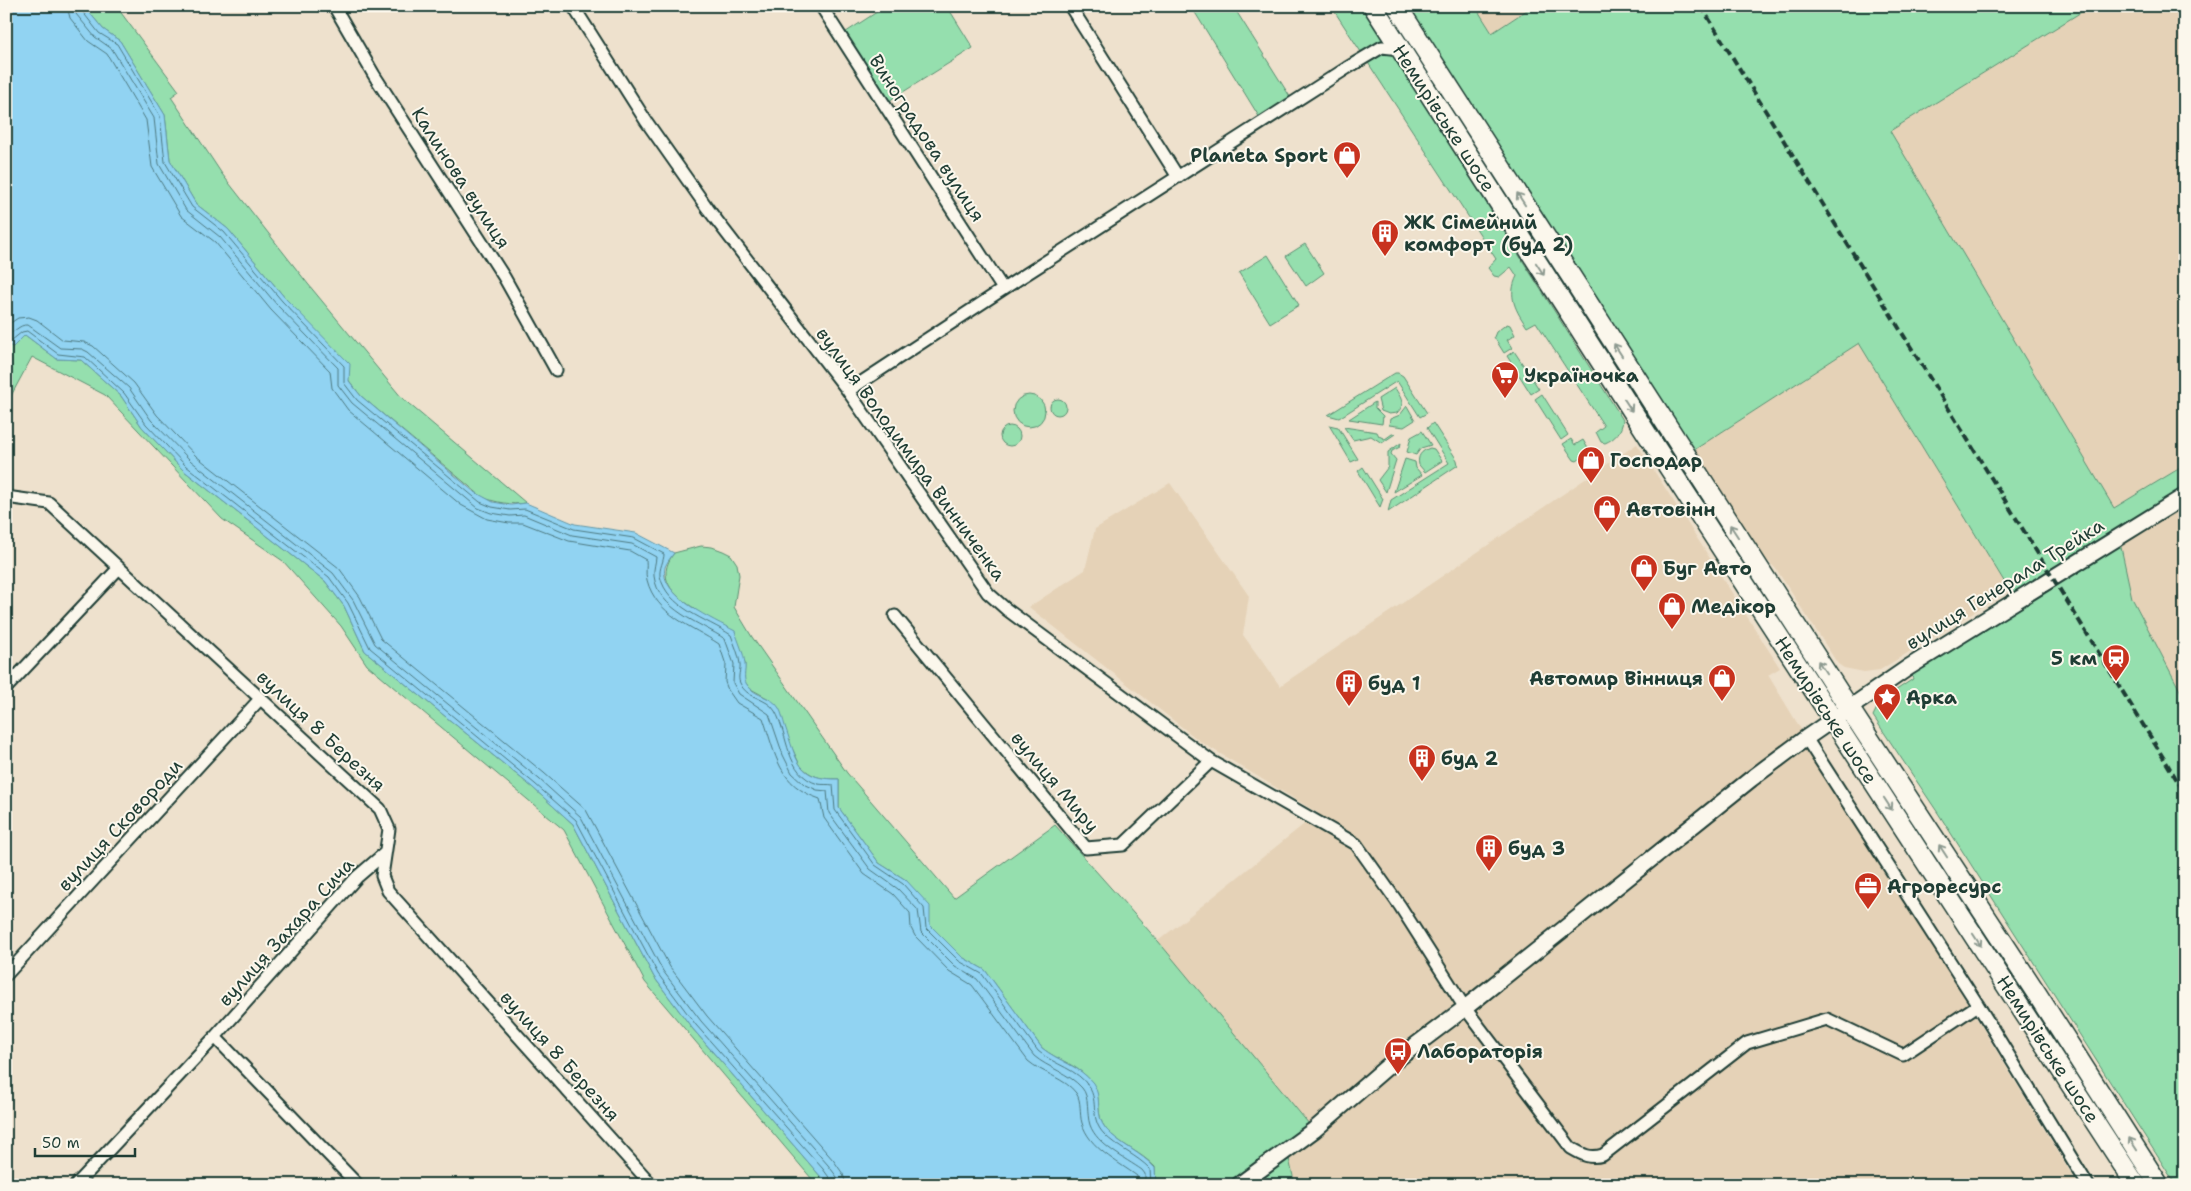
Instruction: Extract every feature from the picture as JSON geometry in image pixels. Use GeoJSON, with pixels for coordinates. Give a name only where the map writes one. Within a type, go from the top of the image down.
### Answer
{"type":"FeatureCollection","features":[{"type":"Feature","properties":{"kind":"main road","name":"Немирівське шосе"},"geometry":{"type":"LineString","coordinates":[[1373,6],[1390,42],[2136,1185]]}},
{"type":"Feature","properties":{"kind":"main road","name":"Немирівське шосе"},"geometry":{"type":"LineString","coordinates":[[1397,6],[2159,1185]]}},
{"type":"Feature","properties":{"kind":"street","name":"Калинова вулиця"},"geometry":{"type":"LineString","coordinates":[[334,6],[374,75],[504,277],[556,370]]}},
{"type":"Feature","properties":{"kind":"street","name":"вулиця Володимира Винниченка"},"geometry":{"type":"LineString","coordinates":[[574,6],[646,120],[708,209],[848,391],[978,580],[996,601],[1212,761],[1356,844],[1400,906],[1465,1008],[1571,1148],[1583,1156],[1593,1158],[1603,1155],[1747,1042],[1827,1019],[1903,1055],[1978,1005]]}},
{"type":"Feature","properties":{"kind":"street","name":"Виноградова вулиця"},"geometry":{"type":"LineString","coordinates":[[821,6],[1003,289]]}},
{"type":"Feature","properties":{"kind":"street"},"geometry":{"type":"LineString","coordinates":[[1070,6],[1178,177]]}},
{"type":"Feature","properties":{"kind":"street"},"geometry":{"type":"LineString","coordinates":[[848,391],[1003,289],[1390,42]]}},
{"type":"Feature","properties":{"kind":"street","name":"вулиця Генерала Трейка"},"geometry":{"type":"LineString","coordinates":[[1239,1185],[1314,1130],[1388,1066],[1465,1008],[1751,779],[1806,738],[1909,667],[2185,496]]}},
{"type":"Feature","properties":{"kind":"street","name":"вулиця 8 Березня"},"geometry":{"type":"LineString","coordinates":[[6,497],[49,503],[118,569],[380,809],[388,829],[382,876],[388,891],[652,1185]]}},
{"type":"Feature","properties":{"kind":"street"},"geometry":{"type":"LineString","coordinates":[[6,688],[118,569]]}},
{"type":"Feature","properties":{"kind":"street","name":"вулиця Миру"},"geometry":{"type":"LineString","coordinates":[[895,616],[1086,848],[1123,845],[1212,761]]}},
{"type":"Feature","properties":{"kind":"street","name":"вулиця Сковороди"},"geometry":{"type":"LineString","coordinates":[[6,975],[260,699]]}},
{"type":"Feature","properties":{"kind":"street"},"geometry":{"type":"LineString","coordinates":[[1806,738],[1978,1005],[2088,1185]]}},
{"type":"Feature","properties":{"kind":"street","name":"вулиця Захара Сича"},"geometry":{"type":"LineString","coordinates":[[76,1185],[215,1037],[357,877],[386,853]]}},
{"type":"Feature","properties":{"kind":"street"},"geometry":{"type":"LineString","coordinates":[[215,1037],[358,1185]]}},
{"type":"Feature","properties":{"kind":"shaded area"},"geometry":{"type":"Polygon","coordinates":[[[1475,6],[1533,6],[1492,33],[1475,6]]]}},
{"type":"Feature","properties":{"kind":"shaded area"},"geometry":{"type":"Polygon","coordinates":[[[2091,6],[2185,6],[2185,465],[2114,508],[1890,131],[2091,6]]]}},
{"type":"Feature","properties":{"kind":"shaded area"},"geometry":{"type":"Polygon","coordinates":[[[1859,343],[2009,590],[1880,670],[1864,672],[1844,668],[1838,664],[1776,569],[1761,554],[1694,450],[1859,343]]]}},
{"type":"Feature","properties":{"kind":"shaded area"},"geometry":{"type":"Polygon","coordinates":[[[1637,444],[1780,668],[1768,675],[2078,1185],[1295,1185],[1287,1150],[1313,1130],[1158,941],[1318,813],[1201,742],[1029,607],[1085,570],[1095,529],[1170,483],[1249,596],[1243,635],[1280,686],[1637,444]]]}},
{"type":"Feature","properties":{"kind":"shaded area"},"geometry":{"type":"Polygon","coordinates":[[[2185,496],[2185,700],[2132,598],[2119,537],[2185,496]]]}},
{"type":"Feature","properties":{"kind":"green space"},"geometry":{"type":"Polygon","coordinates":[[[84,6],[116,6],[179,91],[171,97],[222,174],[308,284],[402,398],[526,503],[504,503],[482,497],[361,396],[285,298],[228,229],[196,204],[170,160],[165,115],[120,41],[103,29],[84,6]]]}},
{"type":"Feature","properties":{"kind":"green space"},"geometry":{"type":"Polygon","coordinates":[[[886,6],[947,6],[973,48],[884,104],[840,36],[886,6]]]}},
{"type":"Feature","properties":{"kind":"green space"},"geometry":{"type":"Polygon","coordinates":[[[1191,6],[1233,6],[1294,103],[1263,123],[1191,6]]]}},
{"type":"Feature","properties":{"kind":"green space"},"geometry":{"type":"Polygon","coordinates":[[[1331,6],[1362,6],[1623,420],[1620,431],[1612,439],[1605,443],[1601,442],[1596,432],[1604,426],[1536,322],[1527,327],[1519,315],[1513,297],[1514,283],[1517,276],[1511,267],[1499,277],[1494,276],[1488,268],[1496,259],[1331,6]]]}},
{"type":"Feature","properties":{"kind":"green space"},"geometry":{"type":"Polygon","coordinates":[[[1409,6],[1475,6],[1492,33],[1533,6],[2091,6],[1890,131],[2114,508],[2185,465],[2185,496],[2119,538],[2132,598],[2185,700],[2185,1185],[2176,1185],[1938,813],[1873,716],[1881,700],[1913,679],[1909,667],[2016,601],[1859,343],[1694,450],[1409,6]]]}},
{"type":"Feature","properties":{"kind":"green space"},"geometry":{"type":"Polygon","coordinates":[[[1305,244],[1324,273],[1306,286],[1286,256],[1305,244]]]}},
{"type":"Feature","properties":{"kind":"green space"},"geometry":{"type":"Polygon","coordinates":[[[1268,255],[1299,305],[1270,323],[1239,273],[1268,255]]]}},
{"type":"Feature","properties":{"kind":"green space"},"geometry":{"type":"Polygon","coordinates":[[[1507,324],[1510,325],[1515,335],[1507,340],[1512,348],[1504,353],[1494,337],[1496,332],[1507,324]]]}},
{"type":"Feature","properties":{"kind":"green space"},"geometry":{"type":"Polygon","coordinates":[[[25,335],[57,359],[81,360],[121,396],[142,427],[183,470],[325,581],[344,606],[365,651],[532,787],[573,824],[654,977],[692,1028],[828,1185],[817,1185],[645,982],[564,830],[367,665],[341,626],[283,561],[222,519],[105,395],[32,357],[6,405],[6,344],[13,347],[25,335]]]}},
{"type":"Feature","properties":{"kind":"green space"},"geometry":{"type":"Polygon","coordinates":[[[1514,351],[1539,389],[1531,394],[1507,356],[1514,351]]]}},
{"type":"Feature","properties":{"kind":"green space"},"geometry":{"type":"Polygon","coordinates":[[[1395,373],[1403,376],[1427,413],[1420,417],[1397,381],[1339,418],[1328,415],[1395,373]]]}},
{"type":"Feature","properties":{"kind":"green space"},"geometry":{"type":"Polygon","coordinates":[[[1395,388],[1402,401],[1400,410],[1397,413],[1389,414],[1381,411],[1378,399],[1395,388]]]}},
{"type":"Feature","properties":{"kind":"green space"},"geometry":{"type":"Polygon","coordinates":[[[1542,394],[1568,435],[1561,440],[1535,399],[1542,394]]]}},
{"type":"Feature","properties":{"kind":"green space"},"geometry":{"type":"Polygon","coordinates":[[[1029,395],[1035,396],[1040,400],[1044,405],[1044,417],[1040,422],[1035,426],[1029,427],[1023,426],[1018,422],[1014,417],[1013,411],[1014,405],[1018,400],[1023,396],[1029,395]]]}},
{"type":"Feature","properties":{"kind":"green space"},"geometry":{"type":"Polygon","coordinates":[[[1058,399],[1066,407],[1058,415],[1050,407],[1058,399]]]}},
{"type":"Feature","properties":{"kind":"green space"},"geometry":{"type":"Polygon","coordinates":[[[1375,402],[1375,408],[1383,416],[1382,424],[1349,419],[1375,402]]]}},
{"type":"Feature","properties":{"kind":"green space"},"geometry":{"type":"Polygon","coordinates":[[[1407,406],[1415,420],[1404,427],[1389,425],[1390,419],[1400,415],[1407,406]]]}},
{"type":"Feature","properties":{"kind":"green space"},"geometry":{"type":"Polygon","coordinates":[[[1433,423],[1457,460],[1458,465],[1388,512],[1391,500],[1449,463],[1427,428],[1433,423]]]}},
{"type":"Feature","properties":{"kind":"green space"},"geometry":{"type":"Polygon","coordinates":[[[1329,425],[1338,427],[1358,459],[1351,462],[1329,425]]]}},
{"type":"Feature","properties":{"kind":"green space"},"geometry":{"type":"Polygon","coordinates":[[[1006,426],[1014,426],[1020,432],[1020,440],[1014,446],[1006,446],[1000,440],[1000,432],[1006,426]]]}},
{"type":"Feature","properties":{"kind":"green space"},"geometry":{"type":"Polygon","coordinates":[[[1344,427],[1377,432],[1379,436],[1385,439],[1395,434],[1382,443],[1371,436],[1353,440],[1344,427]]]}},
{"type":"Feature","properties":{"kind":"green space"},"geometry":{"type":"Polygon","coordinates":[[[1422,431],[1431,445],[1421,448],[1416,455],[1407,452],[1411,437],[1422,431]]]}},
{"type":"Feature","properties":{"kind":"green space"},"geometry":{"type":"Polygon","coordinates":[[[1571,439],[1575,445],[1583,440],[1590,452],[1577,461],[1574,460],[1563,444],[1571,439]]]}},
{"type":"Feature","properties":{"kind":"green space"},"geometry":{"type":"Polygon","coordinates":[[[1401,443],[1400,447],[1392,451],[1391,454],[1396,460],[1386,492],[1378,480],[1388,467],[1388,452],[1401,443]]]}},
{"type":"Feature","properties":{"kind":"green space"},"geometry":{"type":"Polygon","coordinates":[[[1430,448],[1434,449],[1442,461],[1425,472],[1419,465],[1419,456],[1430,448]]]}},
{"type":"Feature","properties":{"kind":"green space"},"geometry":{"type":"Polygon","coordinates":[[[1405,459],[1415,462],[1416,468],[1422,475],[1394,492],[1405,459]]]}},
{"type":"Feature","properties":{"kind":"green space"},"geometry":{"type":"Polygon","coordinates":[[[1363,467],[1383,499],[1380,507],[1358,471],[1363,467]]]}},
{"type":"Feature","properties":{"kind":"green space"},"geometry":{"type":"Polygon","coordinates":[[[701,546],[712,547],[731,555],[737,564],[739,575],[734,607],[752,637],[847,773],[954,898],[1055,825],[1158,941],[1314,1130],[1287,1150],[1295,1185],[1156,1185],[1155,1167],[1112,1135],[1102,1124],[1097,1094],[1092,1083],[1075,1067],[1042,1048],[985,970],[962,957],[930,925],[906,880],[879,863],[839,808],[839,779],[818,777],[809,773],[800,765],[769,699],[749,688],[744,680],[745,663],[694,608],[673,591],[666,578],[666,570],[674,553],[701,546]]]}},
{"type":"Feature","properties":{"kind":"water"},"geometry":{"type":"Polygon","coordinates":[[[6,6],[84,6],[103,29],[120,41],[165,115],[170,160],[196,204],[228,229],[285,298],[350,364],[349,381],[361,396],[473,491],[493,502],[511,505],[526,503],[575,524],[636,533],[674,553],[665,567],[665,578],[670,588],[702,614],[735,631],[744,660],[746,683],[751,690],[772,701],[779,708],[796,758],[801,766],[815,776],[839,779],[839,808],[879,863],[906,880],[930,906],[930,925],[962,957],[985,970],[1042,1048],[1088,1077],[1098,1094],[1102,1124],[1118,1140],[1143,1157],[1155,1168],[1156,1185],[828,1185],[692,1028],[654,977],[573,824],[532,787],[365,651],[344,606],[325,581],[183,470],[142,427],[121,396],[81,360],[57,359],[25,335],[13,347],[6,344],[6,6]]]}},
{"type":"Feature","properties":{"kind":"railway"},"geometry":{"type":"LineString","coordinates":[[1701,6],[2185,793]]}},
{"type":"Feature","properties":{"kind":"place","name":"Planeta Sport"},"geometry":{"type":"Point","coordinates":[1347,179]}},
{"type":"Feature","properties":{"kind":"place","name":"ЖК Сімейний комфорт (буд 2)"},"geometry":{"type":"Point","coordinates":[1385,257]}},
{"type":"Feature","properties":{"kind":"place","name":"Україночка"},"geometry":{"type":"Point","coordinates":[1505,399]}},
{"type":"Feature","properties":{"kind":"place","name":"Господар"},"geometry":{"type":"Point","coordinates":[1591,484]}},
{"type":"Feature","properties":{"kind":"place","name":"Автовінн"},"geometry":{"type":"Point","coordinates":[1607,533]}},
{"type":"Feature","properties":{"kind":"place","name":"Буг Авто"},"geometry":{"type":"Point","coordinates":[1644,592]}},
{"type":"Feature","properties":{"kind":"place","name":"Медікор"},"geometry":{"type":"Point","coordinates":[1672,630]}},
{"type":"Feature","properties":{"kind":"place","name":"5 км"},"geometry":{"type":"Point","coordinates":[2116,682]}},
{"type":"Feature","properties":{"kind":"place","name":"Автомир Вінниця"},"geometry":{"type":"Point","coordinates":[1722,702]}},
{"type":"Feature","properties":{"kind":"place","name":"буд 1"},"geometry":{"type":"Point","coordinates":[1349,707]}},
{"type":"Feature","properties":{"kind":"place","name":"Арка"},"geometry":{"type":"Point","coordinates":[1887,721]}},
{"type":"Feature","properties":{"kind":"place","name":"буд 2"},"geometry":{"type":"Point","coordinates":[1422,782]}},
{"type":"Feature","properties":{"kind":"place","name":"буд 3"},"geometry":{"type":"Point","coordinates":[1489,872]}},
{"type":"Feature","properties":{"kind":"place","name":"Агроресурс"},"geometry":{"type":"Point","coordinates":[1868,910]}},
{"type":"Feature","properties":{"kind":"place","name":"Лабораторія"},"geometry":{"type":"Point","coordinates":[1398,1075]}}]}
